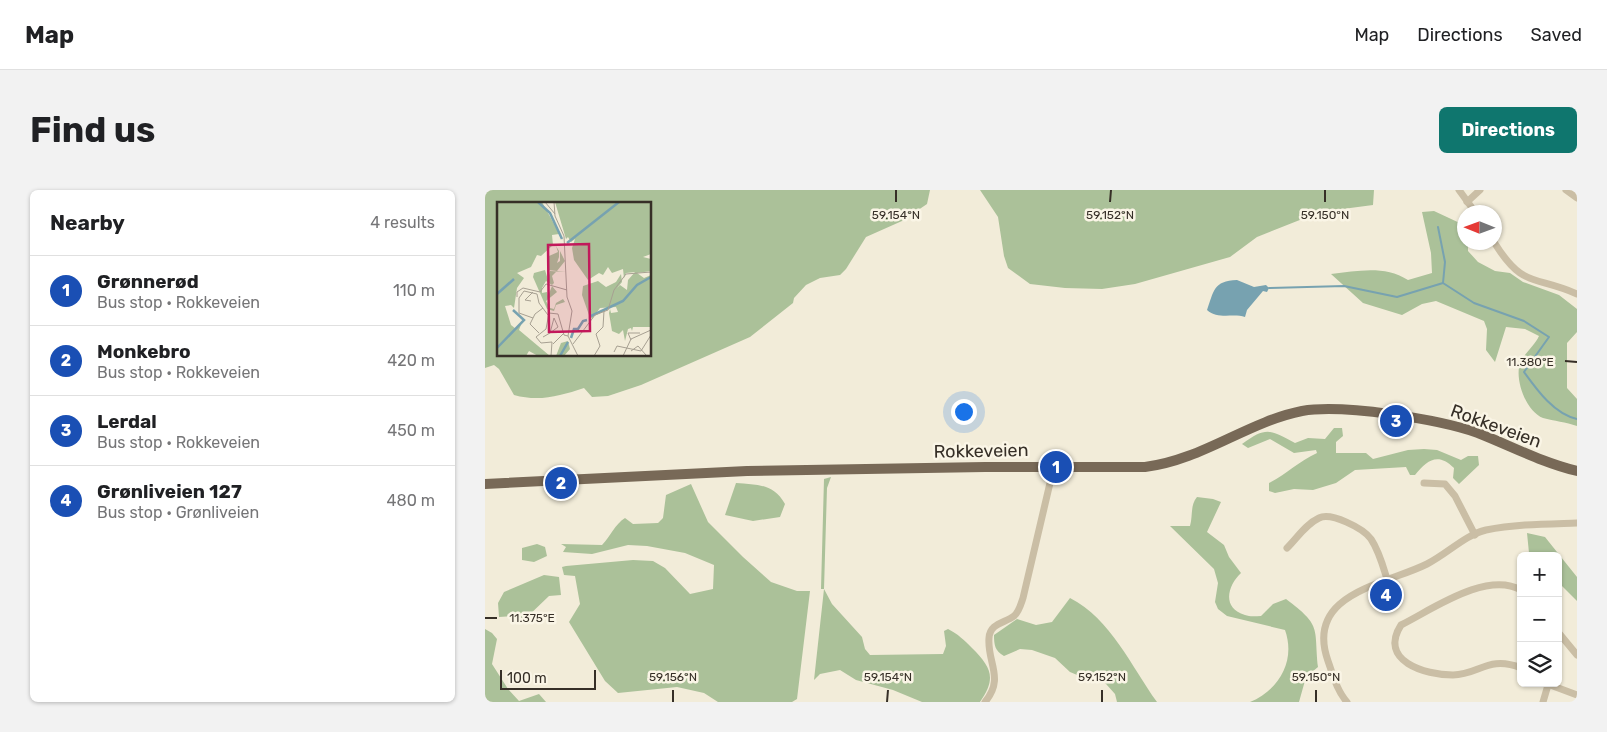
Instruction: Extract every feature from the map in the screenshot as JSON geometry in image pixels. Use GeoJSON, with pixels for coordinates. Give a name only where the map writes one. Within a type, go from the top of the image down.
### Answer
{"type":"FeatureCollection","features":[{"type":"Feature","properties":{"kind":"main road","name":"Rokkeveien"},"geometry":{"type":"LineString","coordinates":[[485,484],[747,471],[1054,466],[1145,467],[1171,463],[1278,418],[1303,411],[1330,410],[1378,414],[1451,425],[1577,471]]}},
{"type":"Feature","properties":{"kind":"street"},"geometry":{"type":"LineString","coordinates":[[1459,190],[1469,205]]}},
{"type":"Feature","properties":{"kind":"street"},"geometry":{"type":"LineString","coordinates":[[1467,202],[1480,190]]}},
{"type":"Feature","properties":{"kind":"street"},"geometry":{"type":"LineString","coordinates":[[1566,190],[1577,198]]}},
{"type":"Feature","properties":{"kind":"street"},"geometry":{"type":"LineString","coordinates":[[1500,250],[1515,271],[1528,280],[1560,287],[1577,294]]}},
{"type":"Feature","properties":{"kind":"street"},"geometry":{"type":"LineString","coordinates":[[985,702],[993,688],[995,675],[989,637],[993,627],[1014,616],[1021,604],[1054,466]]}},
{"type":"Feature","properties":{"kind":"street"},"geometry":{"type":"LineString","coordinates":[[1424,483],[1445,484],[1455,496],[1475,535]]}},
{"type":"Feature","properties":{"kind":"street"},"geometry":{"type":"LineString","coordinates":[[1287,548],[1312,522],[1321,517],[1329,516],[1340,519],[1369,537],[1376,548],[1387,579]]}},
{"type":"Feature","properties":{"kind":"street"},"geometry":{"type":"LineString","coordinates":[[1347,702],[1341,695],[1325,653],[1324,631],[1334,609],[1356,592],[1427,564],[1484,531],[1515,525],[1577,523]]}},
{"type":"Feature","properties":{"kind":"street"},"geometry":{"type":"LineString","coordinates":[[1517,589],[1502,584],[1483,585],[1401,625],[1394,643],[1403,661],[1415,668],[1440,674],[1455,675],[1500,663],[1517,667]]}},
{"type":"Feature","properties":{"kind":"street"},"geometry":{"type":"LineString","coordinates":[[1562,637],[1577,655]]}},
{"type":"Feature","properties":{"kind":"street"},"geometry":{"type":"LineString","coordinates":[[1543,702],[1546,687]]}},
{"type":"Feature","properties":{"kind":"street"},"geometry":{"type":"LineString","coordinates":[[1554,687],[1577,696]]}},
{"type":"Feature","properties":{"kind":"green space"},"geometry":{"type":"Polygon","coordinates":[[[485,190],[930,190],[927,204],[902,221],[866,237],[846,269],[840,275],[820,278],[806,285],[794,298],[793,303],[750,337],[641,385],[608,396],[592,397],[584,388],[549,397],[523,397],[514,395],[499,369],[494,365],[485,368],[485,190]]]}},
{"type":"Feature","properties":{"kind":"green space"},"geometry":{"type":"Polygon","coordinates":[[[980,190],[1374,190],[1373,205],[1320,212],[1257,237],[1230,257],[1135,284],[1102,289],[1065,288],[1030,284],[1008,268],[1004,256],[998,217],[980,190]]]}},
{"type":"Feature","properties":{"kind":"green space"},"geometry":{"type":"Polygon","coordinates":[[[1434,211],[1457,222],[1457,250],[1468,250],[1478,262],[1495,271],[1510,273],[1523,282],[1559,295],[1577,309],[1577,332],[1567,343],[1567,388],[1577,399],[1577,426],[1543,418],[1531,409],[1526,402],[1520,384],[1519,368],[1521,361],[1539,336],[1525,329],[1506,327],[1495,362],[1486,350],[1487,329],[1484,321],[1436,301],[1422,304],[1402,315],[1363,303],[1331,274],[1371,270],[1390,272],[1408,280],[1432,273],[1431,253],[1422,212],[1434,211]]]}},
{"type":"Feature","properties":{"kind":"green space"},"geometry":{"type":"Polygon","coordinates":[[[1334,428],[1342,428],[1343,436],[1336,442],[1336,453],[1366,453],[1373,459],[1408,450],[1437,450],[1461,460],[1468,456],[1478,456],[1479,465],[1459,484],[1453,478],[1454,468],[1443,460],[1438,459],[1428,462],[1415,475],[1410,475],[1406,467],[1355,470],[1336,483],[1313,490],[1294,489],[1275,493],[1269,491],[1269,483],[1317,453],[1316,450],[1294,453],[1270,439],[1248,448],[1242,444],[1263,432],[1280,435],[1295,443],[1308,438],[1325,439],[1334,428]]]}},
{"type":"Feature","properties":{"kind":"green space"},"geometry":{"type":"Polygon","coordinates":[[[831,477],[827,488],[824,589],[821,589],[824,479],[831,477]]]}},
{"type":"Feature","properties":{"kind":"green space"},"geometry":{"type":"Polygon","coordinates":[[[736,483],[764,486],[775,492],[785,504],[780,517],[753,521],[725,515],[736,483]]]}},
{"type":"Feature","properties":{"kind":"green space"},"geometry":{"type":"Polygon","coordinates":[[[691,484],[708,522],[743,557],[771,582],[797,591],[810,591],[797,699],[792,702],[718,702],[704,693],[677,687],[618,693],[605,681],[569,622],[580,604],[575,576],[564,575],[562,567],[566,566],[633,560],[653,561],[665,568],[690,594],[713,589],[714,565],[685,553],[647,546],[628,545],[592,554],[563,552],[566,547],[561,544],[602,545],[625,518],[633,524],[658,523],[663,518],[666,495],[691,484]]]}},
{"type":"Feature","properties":{"kind":"green space"},"geometry":{"type":"Polygon","coordinates":[[[1197,497],[1221,502],[1207,532],[1224,545],[1229,557],[1241,573],[1230,590],[1229,596],[1232,607],[1237,612],[1247,616],[1261,616],[1273,604],[1286,599],[1306,615],[1314,628],[1318,667],[1306,677],[1299,702],[1250,702],[1269,690],[1283,673],[1288,653],[1285,630],[1227,616],[1218,609],[1215,602],[1218,583],[1214,569],[1170,526],[1190,526],[1193,507],[1197,497]]]}},
{"type":"Feature","properties":{"kind":"green space"},"geometry":{"type":"Polygon","coordinates":[[[1527,533],[1545,537],[1557,552],[1529,552],[1527,533]]]}},
{"type":"Feature","properties":{"kind":"green space"},"geometry":{"type":"Polygon","coordinates":[[[537,544],[545,547],[547,556],[534,562],[522,560],[522,548],[537,544]]]}},
{"type":"Feature","properties":{"kind":"green space"},"geometry":{"type":"Polygon","coordinates":[[[1562,558],[1577,577],[1577,601],[1562,586],[1562,558]]]}},
{"type":"Feature","properties":{"kind":"green space"},"geometry":{"type":"Polygon","coordinates":[[[544,575],[559,577],[561,595],[549,596],[525,619],[516,616],[499,617],[498,603],[504,592],[544,575]]]}},
{"type":"Feature","properties":{"kind":"green space"},"geometry":{"type":"Polygon","coordinates":[[[824,589],[832,604],[862,637],[865,649],[870,655],[943,654],[946,646],[944,631],[948,629],[958,635],[984,661],[989,673],[989,686],[980,702],[922,702],[893,690],[856,680],[840,670],[820,674],[814,680],[824,589]]]}},
{"type":"Feature","properties":{"kind":"green space"},"geometry":{"type":"Polygon","coordinates":[[[1070,598],[1097,618],[1109,631],[1157,702],[1117,702],[1115,694],[1098,675],[1082,677],[1070,672],[1055,658],[1032,650],[1020,649],[1004,656],[997,650],[994,635],[1017,619],[1036,625],[1052,622],[1070,598]]]}},
{"type":"Feature","properties":{"kind":"green space"},"geometry":{"type":"Polygon","coordinates":[[[485,629],[497,639],[492,664],[508,689],[519,701],[539,694],[546,702],[485,702],[485,629]]]}},
{"type":"Feature","properties":{"kind":"water"},"geometry":{"type":"Polygon","coordinates":[[[1237,280],[1254,287],[1266,285],[1269,288],[1267,292],[1263,291],[1247,310],[1245,317],[1221,316],[1207,310],[1213,292],[1219,285],[1223,282],[1237,280]]]}},
{"type":"Feature","properties":{"kind":"waterway"},"geometry":{"type":"LineString","coordinates":[[1438,227],[1445,262],[1443,283],[1474,303],[1524,321],[1549,337],[1524,372],[1540,393],[1554,407],[1577,419]]}},
{"type":"Feature","properties":{"kind":"waterway"},"geometry":{"type":"LineString","coordinates":[[1269,288],[1344,286],[1397,297],[1443,283]]}},
{"type":"Feature","properties":{"kind":"place","name":"Lerdal"},"geometry":{"type":"Point","coordinates":[1396,421]}},
{"type":"Feature","properties":{"kind":"place","name":"Grønnerød"},"geometry":{"type":"Point","coordinates":[1056,467]}},
{"type":"Feature","properties":{"kind":"place","name":"Monkebro"},"geometry":{"type":"Point","coordinates":[561,483]}},
{"type":"Feature","properties":{"kind":"place","name":"Grønliveien 127"},"geometry":{"type":"Point","coordinates":[1386,595]}}]}
